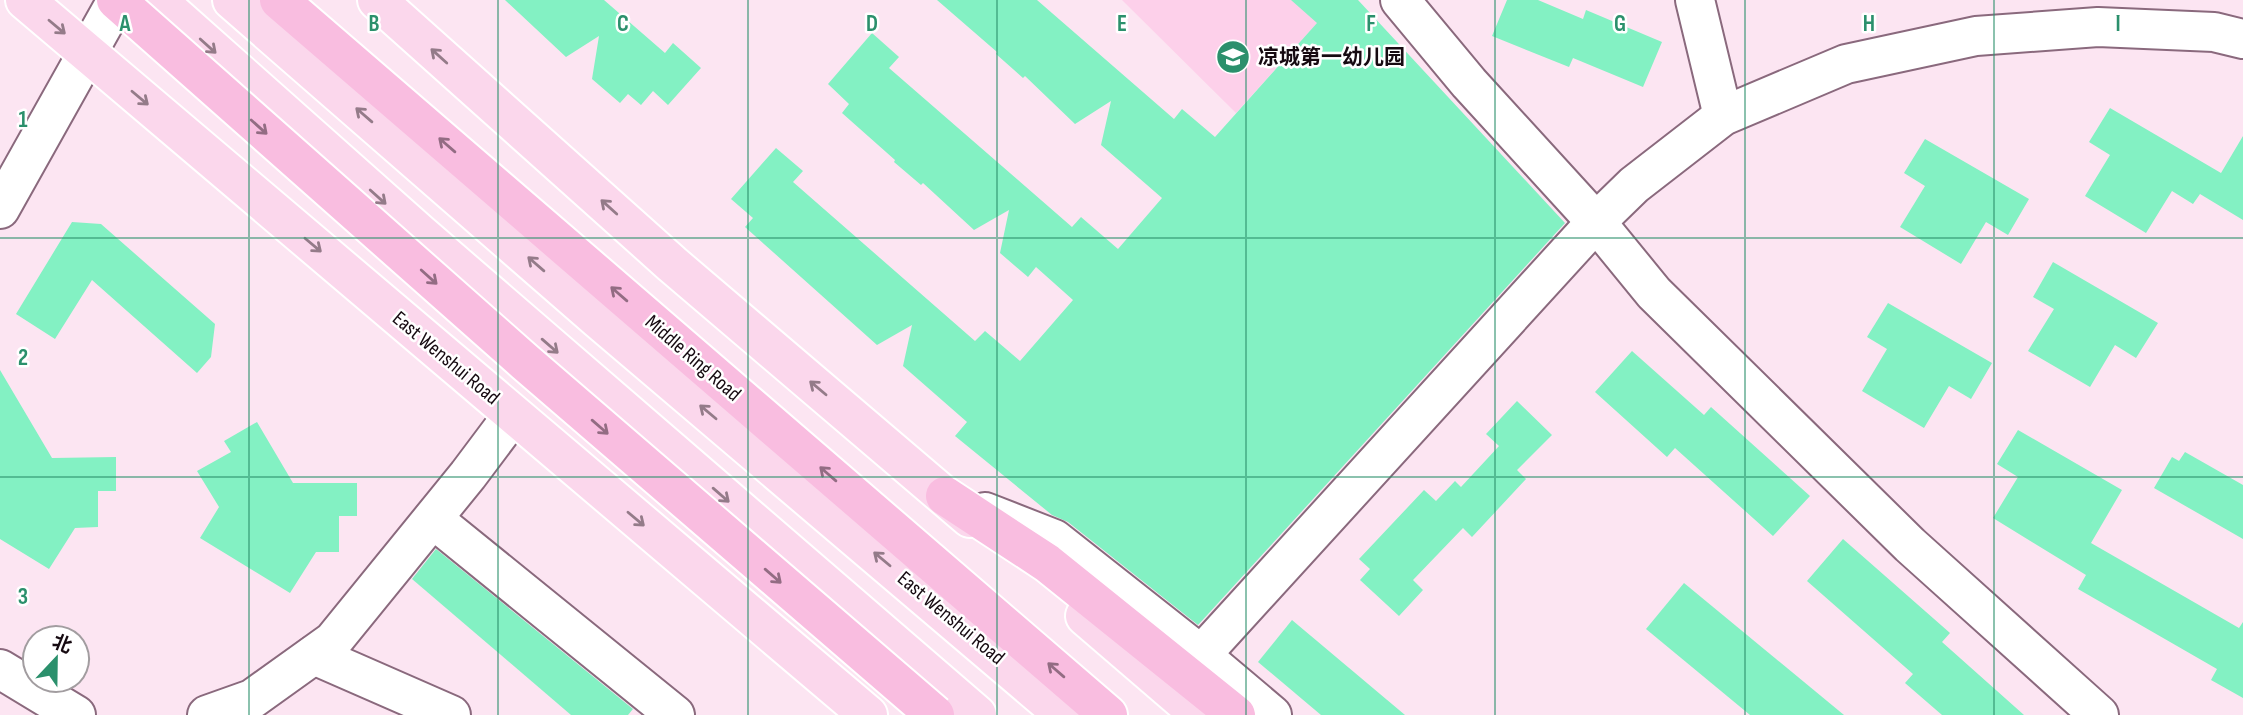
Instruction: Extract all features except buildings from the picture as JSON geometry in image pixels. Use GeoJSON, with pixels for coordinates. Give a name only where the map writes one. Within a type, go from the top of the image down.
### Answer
{"type":"FeatureCollection","features":[{"type":"Feature","properties":{"kind":"highway"},"geometry":{"type":"LineString","coordinates":[[117,0],[524,362],[937,699]]}},
{"type":"Feature","properties":{"kind":"highway","name":"Middle Ring Road"},"geometry":{"type":"LineString","coordinates":[[279,0],[1108,715]]}},
{"type":"Feature","properties":{"kind":"highway"},"geometry":{"type":"LineString","coordinates":[[945,496],[1047,563],[1236,715]]}},
{"type":"Feature","properties":{"kind":"main road","name":"East Wenshui Road"},"geometry":{"type":"LineString","coordinates":[[25,0],[868,715]]}},
{"type":"Feature","properties":{"kind":"main road"},"geometry":{"type":"LineString","coordinates":[[157,0],[937,699]]}},
{"type":"Feature","properties":{"kind":"main road","name":"East Wenshui Road"},"geometry":{"type":"LineString","coordinates":[[232,0],[598,319],[1064,715]]}},
{"type":"Feature","properties":{"kind":"main road"},"geometry":{"type":"LineString","coordinates":[[377,0],[672,264],[945,496]]}},
{"type":"Feature","properties":{"kind":"main road"},"geometry":{"type":"LineString","coordinates":[[791,650],[977,715]]}},
{"type":"Feature","properties":{"kind":"street"},"geometry":{"type":"LineString","coordinates":[[0,209],[117,0]]}},
{"type":"Feature","properties":{"kind":"street"},"geometry":{"type":"LineString","coordinates":[[1400,0],[1469,83],[1595,222],[1654,293],[1900,535],[2099,715]]}},
{"type":"Feature","properties":{"kind":"street"},"geometry":{"type":"LineString","coordinates":[[1695,0],[1723,116]]}},
{"type":"Feature","properties":{"kind":"street"},"geometry":{"type":"LineString","coordinates":[[1272,715],[1200,685],[1595,222],[1634,185],[1723,116],[1846,64],[1976,36],[2098,27],[2214,32],[2243,39]]}},
{"type":"Feature","properties":{"kind":"street"},"geometry":{"type":"LineString","coordinates":[[207,715],[252,699],[333,641],[433,519],[513,415]]}},
{"type":"Feature","properties":{"kind":"street"},"geometry":{"type":"LineString","coordinates":[[433,519],[662,711]]}},
{"type":"Feature","properties":{"kind":"street"},"geometry":{"type":"LineString","coordinates":[[314,655],[450,715]]}},
{"type":"Feature","properties":{"kind":"street"},"geometry":{"type":"LineString","coordinates":[[0,669],[76,715]]}},
{"type":"Feature","properties":{"kind":"shaded area","name":"凉城第一幼儿园"},"geometry":{"type":"Polygon","coordinates":[[[1122,0],[1338,0],[1236,113],[1122,0]]]}},
{"type":"Feature","properties":{"kind":"place","name":"凉城第一幼儿园"},"geometry":{"type":"Point","coordinates":[1233,57]}}]}
